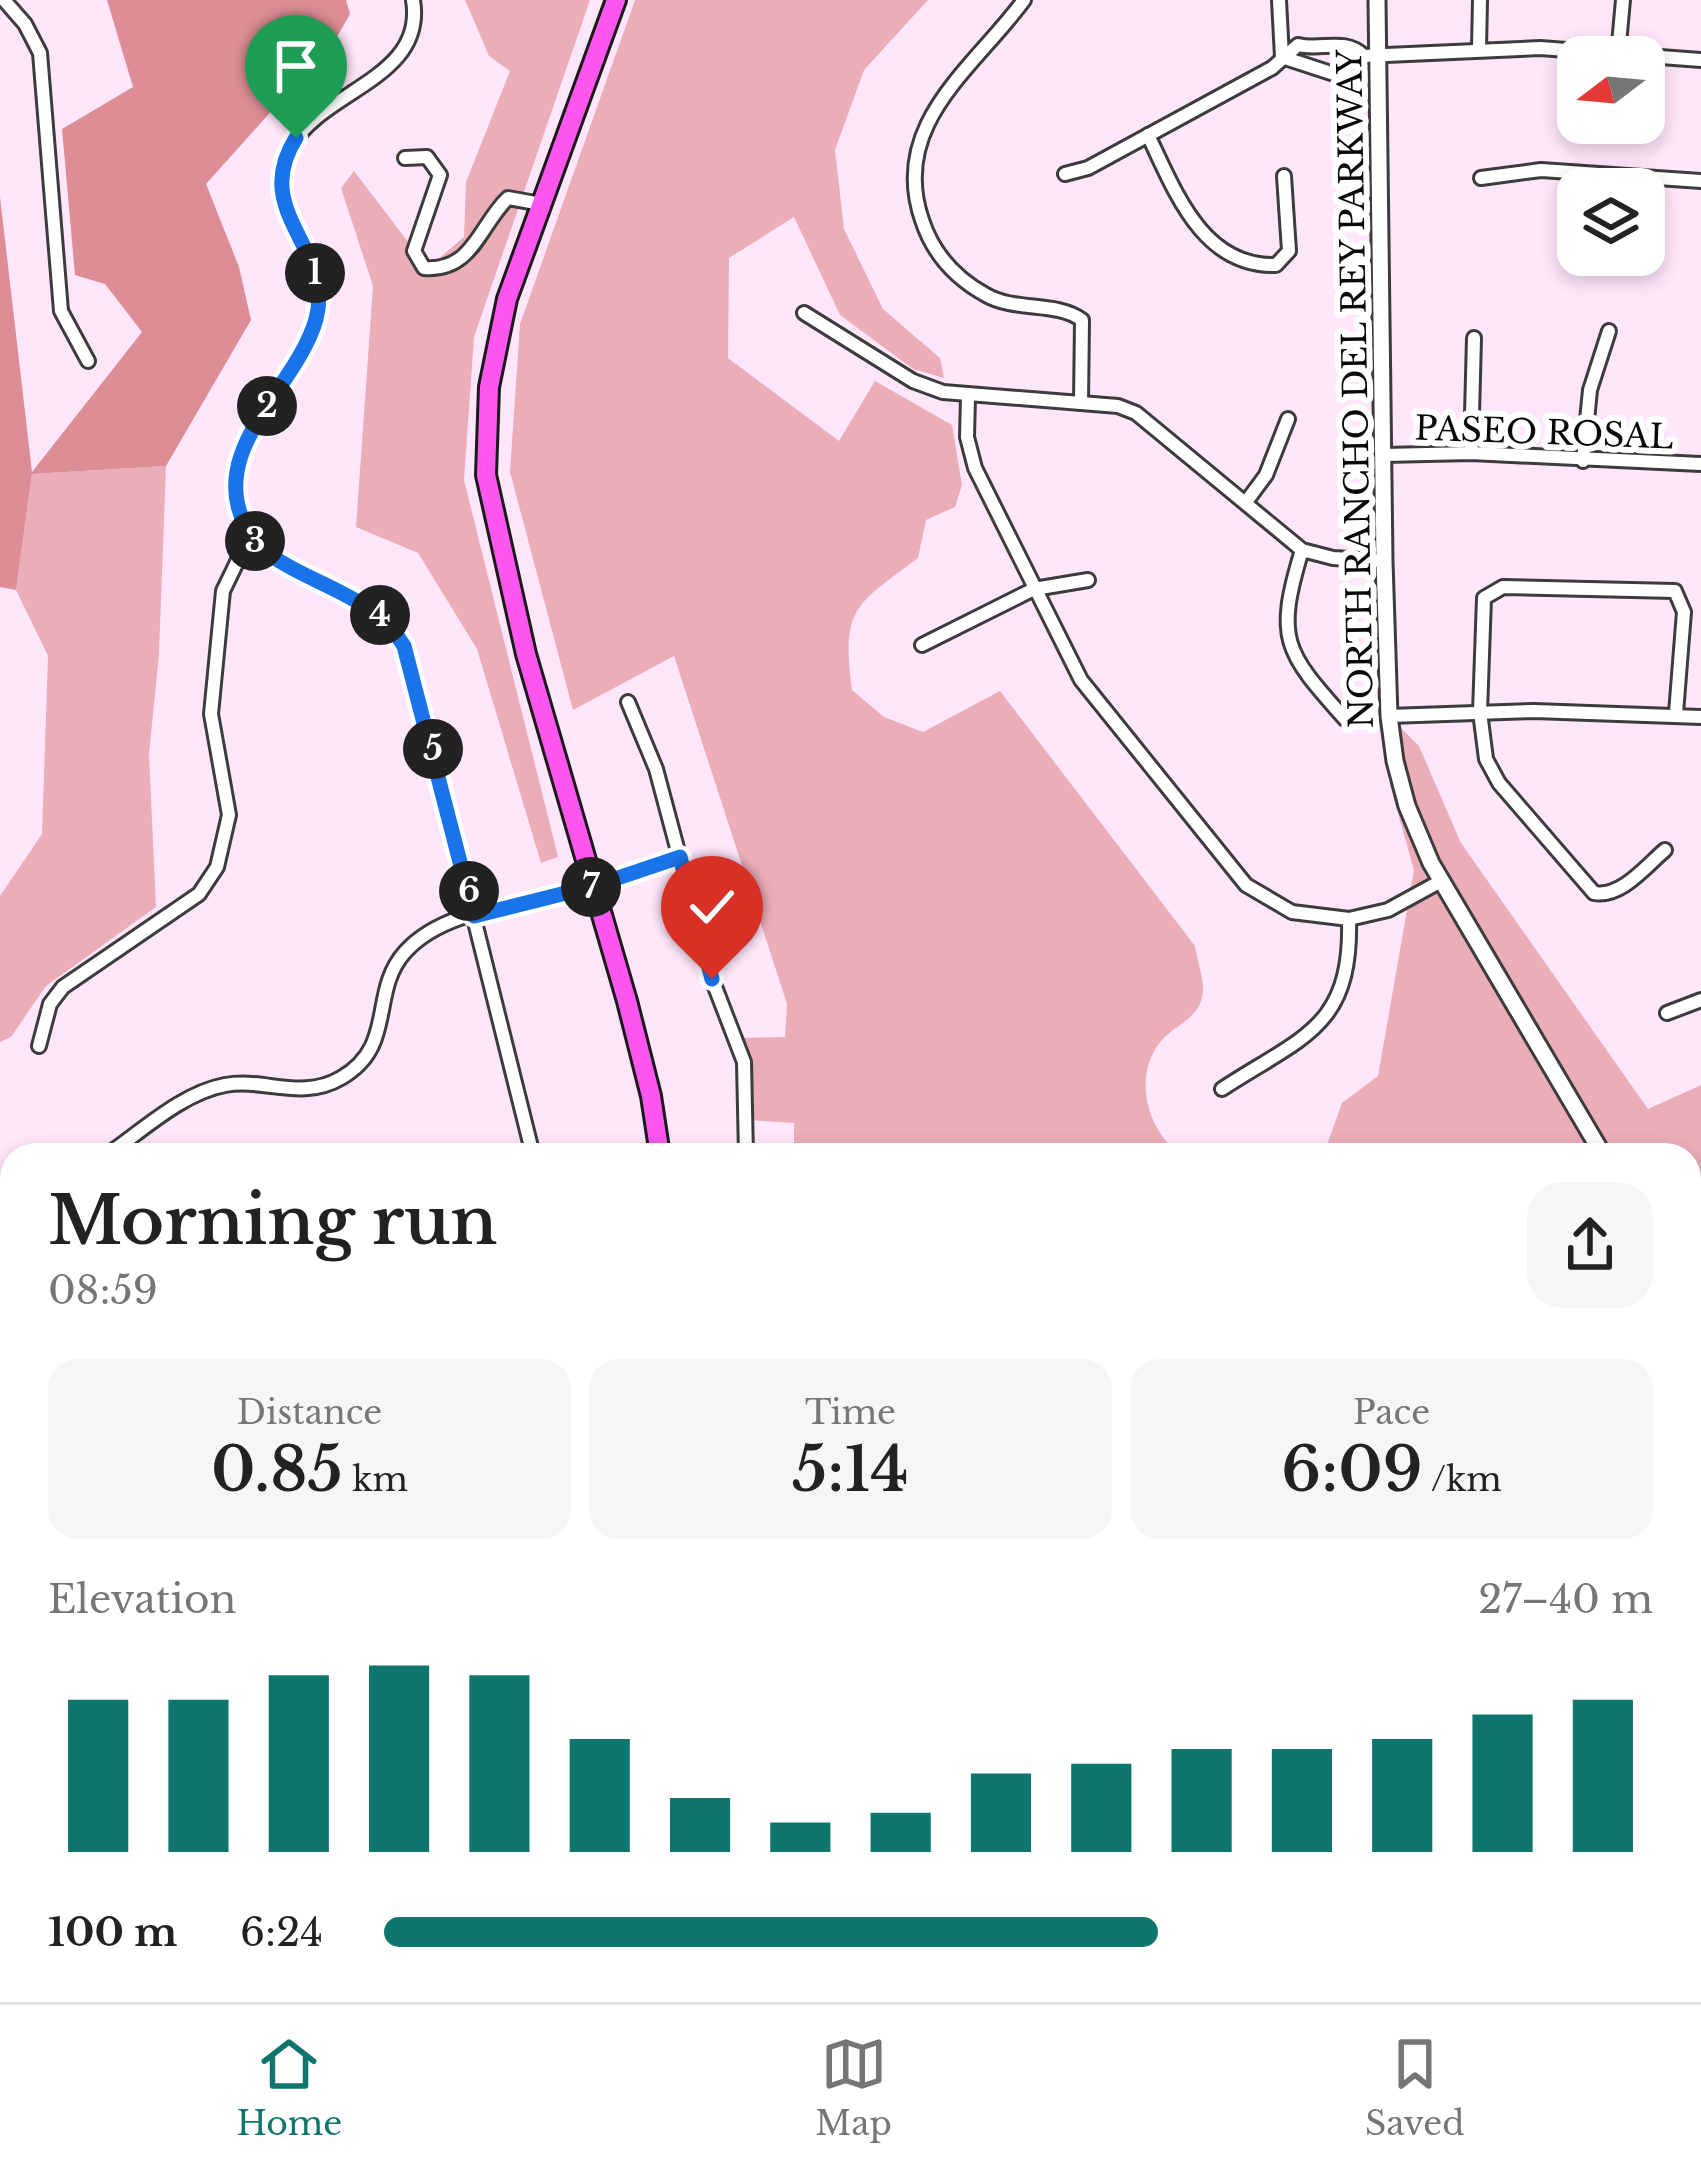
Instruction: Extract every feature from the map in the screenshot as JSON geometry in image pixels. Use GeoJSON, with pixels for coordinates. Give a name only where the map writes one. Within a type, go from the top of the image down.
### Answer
{"type":"FeatureCollection","features":[{"type":"Feature","properties":{"kind":"main road"},"geometry":{"type":"LineString","coordinates":[[616,0],[507,299],[485,419],[486,476],[526,654],[651,1096],[657,1143]]}},
{"type":"Feature","properties":{"kind":"street"},"geometry":{"type":"LineString","coordinates":[[4,0],[26,24],[40,53],[62,311],[88,361]]}},
{"type":"Feature","properties":{"kind":"street"},"geometry":{"type":"LineString","coordinates":[[413,0],[413,29],[400,55],[302,131],[284,162],[283,204],[313,266],[318,308],[310,334],[237,464],[237,504],[256,542],[274,557],[367,605],[404,646],[530,1143]]}},
{"type":"Feature","properties":{"kind":"street"},"geometry":{"type":"LineString","coordinates":[[1024,0],[934,106],[916,155],[915,192],[931,242],[967,283],[1005,304],[1065,312],[1082,320],[1081,403]]}},
{"type":"Feature","properties":{"kind":"street"},"geometry":{"type":"LineString","coordinates":[[1279,0],[1282,57]]}},
{"type":"Feature","properties":{"kind":"street","name":"NORTH RANCHO DEL REY PARKWAY"},"geometry":{"type":"LineString","coordinates":[[1377,0],[1371,55],[1389,716],[1407,806],[1442,881],[1596,1143]]}},
{"type":"Feature","properties":{"kind":"street"},"geometry":{"type":"LineString","coordinates":[[1478,49],[1480,0]]}},
{"type":"Feature","properties":{"kind":"street"},"geometry":{"type":"LineString","coordinates":[[1620,36],[1623,0]]}},
{"type":"Feature","properties":{"kind":"street"},"geometry":{"type":"LineString","coordinates":[[1065,174],[1088,168],[1272,68],[1298,46],[1344,45],[1371,55],[1478,49],[1557,52]]}},
{"type":"Feature","properties":{"kind":"street"},"geometry":{"type":"LineString","coordinates":[[1314,49],[1314,66]]}},
{"type":"Feature","properties":{"kind":"street"},"geometry":{"type":"LineString","coordinates":[[1282,57],[1334,74],[1371,55]]}},
{"type":"Feature","properties":{"kind":"street"},"geometry":{"type":"LineString","coordinates":[[1665,58],[1701,60]]}},
{"type":"Feature","properties":{"kind":"street"},"geometry":{"type":"LineString","coordinates":[[1148,135],[1204,236],[1221,250],[1251,263],[1271,266],[1287,256],[1284,176]]}},
{"type":"Feature","properties":{"kind":"street"},"geometry":{"type":"LineString","coordinates":[[405,158],[423,155],[435,163],[440,175],[414,251],[424,268],[441,267],[470,251],[508,199],[541,204]]}},
{"type":"Feature","properties":{"kind":"street"},"geometry":{"type":"LineString","coordinates":[[1481,178],[1541,170],[1701,181]]}},
{"type":"Feature","properties":{"kind":"street"},"geometry":{"type":"LineString","coordinates":[[804,313],[913,381],[968,397],[1118,406],[1154,424],[1301,550],[1334,559],[1384,561]]}},
{"type":"Feature","properties":{"kind":"street"},"geometry":{"type":"LineString","coordinates":[[1583,461],[1590,390],[1609,332]]}},
{"type":"Feature","properties":{"kind":"street"},"geometry":{"type":"LineString","coordinates":[[1471,453],[1474,338]]}},
{"type":"Feature","properties":{"kind":"street"},"geometry":{"type":"LineString","coordinates":[[968,397],[967,437],[975,468],[1081,680],[1236,874],[1282,908],[1349,919],[1388,910],[1442,881]]}},
{"type":"Feature","properties":{"kind":"street"},"geometry":{"type":"LineString","coordinates":[[1246,502],[1266,476],[1288,419]]}},
{"type":"Feature","properties":{"kind":"street","name":"PASEO ROSAL"},"geometry":{"type":"LineString","coordinates":[[1384,454],[1471,453],[1701,464]]}},
{"type":"Feature","properties":{"kind":"street"},"geometry":{"type":"LineString","coordinates":[[39,1046],[50,1004],[63,987],[199,894],[217,867],[230,815],[211,714],[223,591],[239,558],[256,542]]}},
{"type":"Feature","properties":{"kind":"street"},"geometry":{"type":"LineString","coordinates":[[1301,550],[1287,600],[1288,642],[1301,671],[1345,718]]}},
{"type":"Feature","properties":{"kind":"street"},"geometry":{"type":"LineString","coordinates":[[922,645],[1034,589],[1088,580]]}},
{"type":"Feature","properties":{"kind":"street"},"geometry":{"type":"LineString","coordinates":[[1665,850],[1623,886],[1605,896],[1594,893],[1494,775],[1483,748],[1480,712],[1484,598],[1496,589],[1518,587],[1675,591],[1684,612],[1676,713]]}},
{"type":"Feature","properties":{"kind":"street"},"geometry":{"type":"LineString","coordinates":[[628,702],[656,770],[712,979],[744,1062],[746,1143]]}},
{"type":"Feature","properties":{"kind":"street"},"geometry":{"type":"LineString","coordinates":[[1389,716],[1480,712],[1701,717]]}},
{"type":"Feature","properties":{"kind":"street"},"geometry":{"type":"LineString","coordinates":[[126,1143],[212,1088],[247,1084],[306,1090],[347,1074],[371,1051],[399,959],[429,932],[680,857]]}},
{"type":"Feature","properties":{"kind":"street"},"geometry":{"type":"LineString","coordinates":[[1222,1089],[1328,1016],[1348,973],[1349,919]]}},
{"type":"Feature","properties":{"kind":"street"},"geometry":{"type":"LineString","coordinates":[[1667,1013],[1701,1000]]}},
{"type":"Feature","properties":{"kind":"shaded area"},"geometry":{"type":"Polygon","coordinates":[[[107,0],[346,0],[350,14],[335,40],[206,184],[239,267],[251,320],[166,466],[32,474],[16,590],[0,587],[0,197],[32,472],[142,332],[105,284],[75,275],[62,129],[133,87],[107,0]]]}},
{"type":"Feature","properties":{"kind":"shaded area"},"geometry":{"type":"Polygon","coordinates":[[[465,0],[590,0],[474,337],[464,480],[558,857],[541,863],[477,649],[418,553],[356,527],[373,286],[341,188],[354,171],[428,268],[464,237],[466,182],[510,71],[489,56],[465,0]]]}},
{"type":"Feature","properties":{"kind":"shaded area"},"geometry":{"type":"Polygon","coordinates":[[[635,0],[928,0],[864,70],[835,150],[844,229],[883,309],[940,358],[944,378],[913,369],[840,315],[794,217],[729,258],[728,358],[839,441],[875,381],[952,425],[962,485],[955,507],[926,520],[918,558],[857,611],[849,641],[852,690],[884,717],[923,732],[1000,691],[1195,946],[1201,1001],[1193,1015],[1162,1040],[1147,1069],[1147,1101],[1168,1143],[794,1143],[794,1123],[748,1120],[736,1038],[785,1037],[787,1004],[674,656],[573,710],[510,472],[520,324],[635,0]]]}},
{"type":"Feature","properties":{"kind":"shaded area"},"geometry":{"type":"Polygon","coordinates":[[[166,466],[159,654],[149,754],[156,907],[46,986],[11,1037],[0,1042],[0,896],[42,834],[48,656],[16,590],[32,474],[166,466]]]}},
{"type":"Feature","properties":{"kind":"shaded area"},"geometry":{"type":"Polygon","coordinates":[[[1389,716],[1419,746],[1461,843],[1648,1109],[1701,1085],[1701,1143],[1328,1143],[1342,1103],[1378,1076],[1414,870],[1390,785],[1389,716]]]}},
{"type":"Feature","properties":{"kind":"route"},"geometry":{"type":"LineString","coordinates":[[296,138],[284,162],[281,196],[313,266],[318,308],[310,334],[237,464],[236,494],[244,524],[266,552],[374,610],[404,646],[474,916],[594,886],[680,857],[712,979]]}}]}
